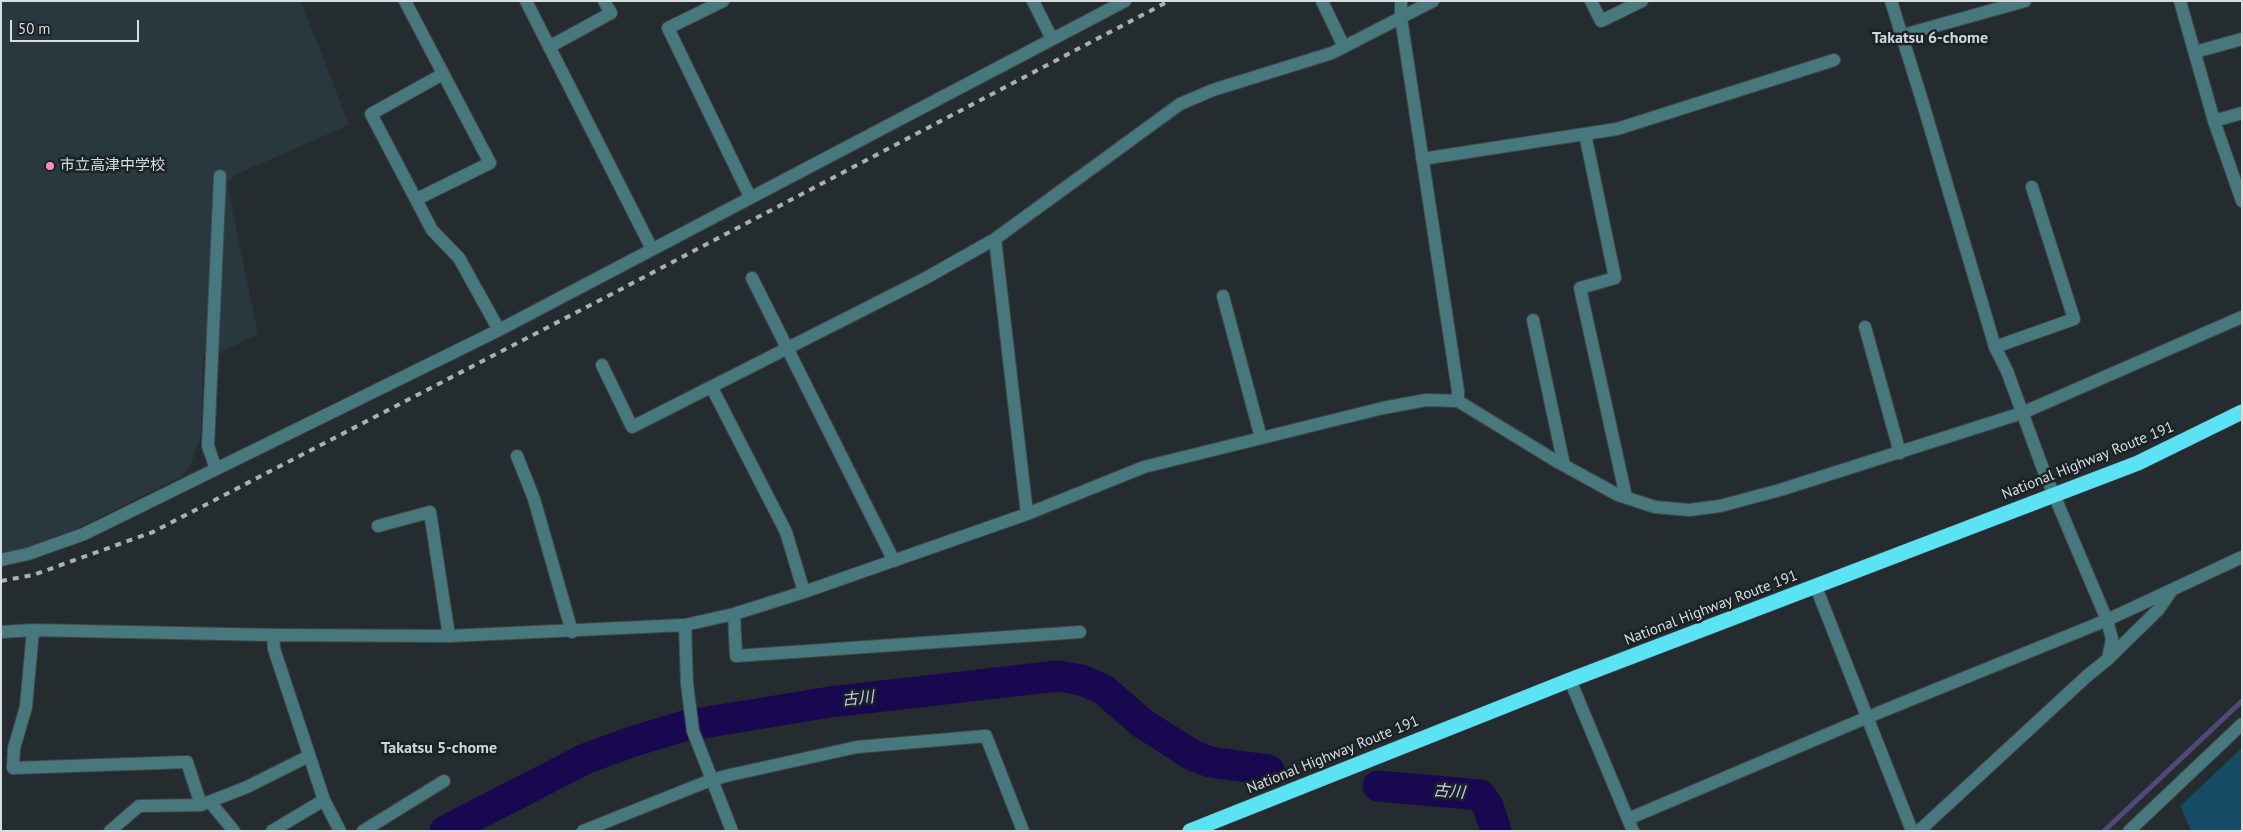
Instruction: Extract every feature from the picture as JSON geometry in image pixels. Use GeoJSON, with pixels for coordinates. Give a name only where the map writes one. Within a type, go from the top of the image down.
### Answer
{"type":"FeatureCollection","features":[{"type":"Feature","properties":{"kind":"highway","name":"National Highway Route 191"},"geometry":{"type":"LineString","coordinates":[[1190,831],[1570,680],[2138,462],[2242,412]]}},
{"type":"Feature","properties":{"kind":"street"},"geometry":{"type":"LineString","coordinates":[[405,1],[490,163],[418,199]]}},
{"type":"Feature","properties":{"kind":"street"},"geometry":{"type":"LineString","coordinates":[[526,1],[652,249]]}},
{"type":"Feature","properties":{"kind":"street"},"geometry":{"type":"LineString","coordinates":[[549,46],[611,14],[604,1]]}},
{"type":"Feature","properties":{"kind":"street"},"geometry":{"type":"LineString","coordinates":[[723,1],[668,28],[750,197]]}},
{"type":"Feature","properties":{"kind":"street"},"geometry":{"type":"LineString","coordinates":[[1033,1],[1052,39]]}},
{"type":"Feature","properties":{"kind":"street"},"geometry":{"type":"LineString","coordinates":[[1,560],[28,554],[84,534],[499,330],[1125,1]]}},
{"type":"Feature","properties":{"kind":"street"},"geometry":{"type":"LineString","coordinates":[[1322,1],[1344,47]]}},
{"type":"Feature","properties":{"kind":"street"},"geometry":{"type":"LineString","coordinates":[[1401,1],[1401,18],[1458,401]]}},
{"type":"Feature","properties":{"kind":"street"},"geometry":{"type":"LineString","coordinates":[[602,365],[632,427],[712,388],[787,346],[924,279],[995,239],[1180,104],[1213,90],[1332,53],[1433,1]]}},
{"type":"Feature","properties":{"kind":"street"},"geometry":{"type":"LineString","coordinates":[[1591,1],[1602,21],[1642,1]]}},
{"type":"Feature","properties":{"kind":"street"},"geometry":{"type":"LineString","coordinates":[[1891,1],[1903,35],[1995,347],[2007,371],[2022,413],[2107,620],[2112,639],[2108,660]]}},
{"type":"Feature","properties":{"kind":"street"},"geometry":{"type":"LineString","coordinates":[[1903,35],[2025,1]]}},
{"type":"Feature","properties":{"kind":"street"},"geometry":{"type":"LineString","coordinates":[[2180,1],[2214,121],[2242,201]]}},
{"type":"Feature","properties":{"kind":"street"},"geometry":{"type":"LineString","coordinates":[[2195,52],[2242,38]]}},
{"type":"Feature","properties":{"kind":"street"},"geometry":{"type":"LineString","coordinates":[[1422,159],[1617,129],[1834,60]]}},
{"type":"Feature","properties":{"kind":"street"},"geometry":{"type":"LineString","coordinates":[[443,74],[371,114],[418,199],[432,230],[459,258],[499,330]]}},
{"type":"Feature","properties":{"kind":"street"},"geometry":{"type":"LineString","coordinates":[[2214,121],[2242,113]]}},
{"type":"Feature","properties":{"kind":"street"},"geometry":{"type":"LineString","coordinates":[[1585,134],[1616,278],[1580,288],[1626,497]]}},
{"type":"Feature","properties":{"kind":"street"},"geometry":{"type":"LineString","coordinates":[[216,469],[208,446],[220,176]]}},
{"type":"Feature","properties":{"kind":"street"},"geometry":{"type":"LineString","coordinates":[[1995,347],[2074,319],[2032,187]]}},
{"type":"Feature","properties":{"kind":"street"},"geometry":{"type":"LineString","coordinates":[[995,239],[1028,514]]}},
{"type":"Feature","properties":{"kind":"street"},"geometry":{"type":"LineString","coordinates":[[752,278],[894,561]]}},
{"type":"Feature","properties":{"kind":"street"},"geometry":{"type":"LineString","coordinates":[[1223,296],[1261,438]]}},
{"type":"Feature","properties":{"kind":"street"},"geometry":{"type":"LineString","coordinates":[[1,632],[33,630],[273,635],[449,636],[572,632],[685,625],[734,614],[804,592],[1028,514],[1144,467],[1426,400],[1458,401],[1564,465],[1626,497],[1655,506],[1689,510],[1720,506],[1900,453],[2022,413],[2242,317]]}},
{"type":"Feature","properties":{"kind":"street"},"geometry":{"type":"LineString","coordinates":[[1533,320],[1564,465]]}},
{"type":"Feature","properties":{"kind":"street"},"geometry":{"type":"LineString","coordinates":[[1865,327],[1900,453]]}},
{"type":"Feature","properties":{"kind":"street"},"geometry":{"type":"LineString","coordinates":[[712,388],[786,532],[804,592]]}},
{"type":"Feature","properties":{"kind":"street"},"geometry":{"type":"LineString","coordinates":[[517,456],[534,499],[572,632]]}},
{"type":"Feature","properties":{"kind":"street"},"geometry":{"type":"LineString","coordinates":[[378,526],[430,512],[449,636]]}},
{"type":"Feature","properties":{"kind":"street"},"geometry":{"type":"LineString","coordinates":[[1570,680],[1631,825],[1868,717],[2107,620],[2242,557]]}},
{"type":"Feature","properties":{"kind":"street"},"geometry":{"type":"LineString","coordinates":[[1816,587],[1912,831]]}},
{"type":"Feature","properties":{"kind":"street"},"geometry":{"type":"LineString","coordinates":[[1919,831],[2087,676],[2108,660],[2158,610],[2174,588]]}},
{"type":"Feature","properties":{"kind":"street"},"geometry":{"type":"LineString","coordinates":[[734,614],[736,656],[1080,632]]}},
{"type":"Feature","properties":{"kind":"street"},"geometry":{"type":"LineString","coordinates":[[685,625],[690,714],[693,731],[732,831]]}},
{"type":"Feature","properties":{"kind":"street"},"geometry":{"type":"LineString","coordinates":[[33,630],[26,706],[14,748],[13,768],[187,762],[206,803],[234,831]]}},
{"type":"Feature","properties":{"kind":"street"},"geometry":{"type":"LineString","coordinates":[[273,635],[274,649],[324,800],[340,831]]}},
{"type":"Feature","properties":{"kind":"street"},"geometry":{"type":"LineString","coordinates":[[2129,831],[2242,724]]}},
{"type":"Feature","properties":{"kind":"street"},"geometry":{"type":"LineString","coordinates":[[583,831],[711,780],[857,747],[986,736],[1023,831]]}},
{"type":"Feature","properties":{"kind":"street"},"geometry":{"type":"LineString","coordinates":[[110,831],[139,806],[206,803],[247,787],[309,756]]}},
{"type":"Feature","properties":{"kind":"street"},"geometry":{"type":"LineString","coordinates":[[363,831],[444,781]]}},
{"type":"Feature","properties":{"kind":"street"},"geometry":{"type":"LineString","coordinates":[[272,831],[324,800]]}},
{"type":"Feature","properties":{"kind":"shaded area"},"geometry":{"type":"Polygon","coordinates":[[[1,1],[301,1],[349,125],[235,175],[227,184],[258,334],[221,352],[203,355],[201,435],[191,464],[182,476],[72,531],[24,549],[1,553],[1,1]]]}},
{"type":"Feature","properties":{"kind":"shaded area"},"geometry":{"type":"Polygon","coordinates":[[[2242,748],[2242,831],[2191,831],[2180,806],[2242,748]]]}},
{"type":"Feature","properties":{"kind":"waterway","name":"古川"},"geometry":{"type":"LineString","coordinates":[[445,831],[585,759],[631,742],[684,726],[830,702],[1058,676],[1082,680],[1104,690],[1142,723],[1192,755],[1210,762],[1269,770]]}},
{"type":"Feature","properties":{"kind":"waterway"},"geometry":{"type":"LineString","coordinates":[[2104,831],[2242,701]]}},
{"type":"Feature","properties":{"kind":"waterway","name":"古川"},"geometry":{"type":"LineString","coordinates":[[1378,786],[1480,795],[1488,806],[1496,831]]}},
{"type":"Feature","properties":{"kind":"railway"},"geometry":{"type":"LineString","coordinates":[[1,581],[33,575],[153,532],[608,296],[1169,1]]}},
{"type":"Feature","properties":{"kind":"place","name":"市立高津中学校"},"geometry":{"type":"Point","coordinates":[50,166]}},
{"type":"Feature","properties":{"kind":"district","name":"Takatsu 6-chome"},"geometry":{"type":"Point","coordinates":[1930,38]}},
{"type":"Feature","properties":{"kind":"district","name":"Takatsu 5-chome"},"geometry":{"type":"Point","coordinates":[439,748]}}]}
